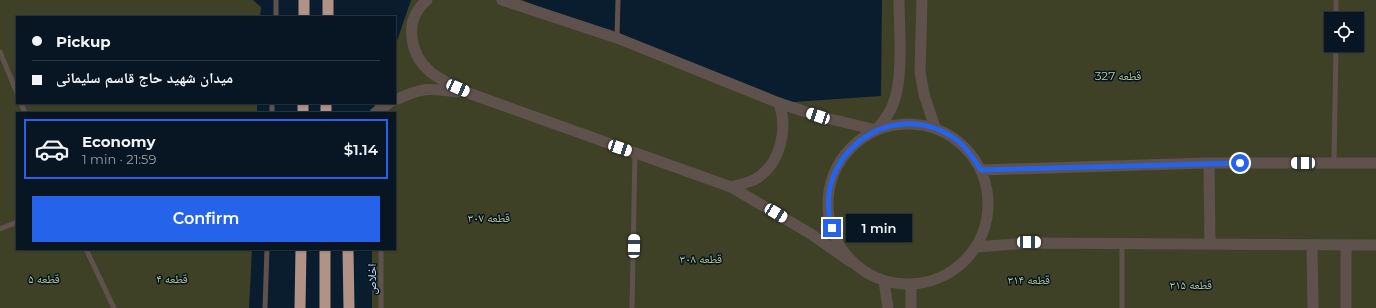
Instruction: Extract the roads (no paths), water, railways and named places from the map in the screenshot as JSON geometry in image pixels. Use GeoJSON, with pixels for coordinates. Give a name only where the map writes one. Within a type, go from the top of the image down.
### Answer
{"type":"FeatureCollection","features":[{"type":"Feature","properties":{"kind":"highway"},"geometry":{"type":"LineString","coordinates":[[304,0],[304,16]]}},
{"type":"Feature","properties":{"kind":"highway"},"geometry":{"type":"LineString","coordinates":[[328,0],[328,16]]}},
{"type":"Feature","properties":{"kind":"highway"},"geometry":{"type":"LineString","coordinates":[[300,308],[301,250]]}},
{"type":"Feature","properties":{"kind":"highway"},"geometry":{"type":"LineString","coordinates":[[325,250],[325,308]]}},
{"type":"Feature","properties":{"kind":"highway"},"geometry":{"type":"LineString","coordinates":[[348,250],[349,308]]}},
{"type":"Feature","properties":{"kind":"street"},"geometry":{"type":"LineString","coordinates":[[427,0],[413,16],[411,30],[412,44],[418,60],[431,73],[445,82],[471,94],[731,187],[811,234],[866,274],[884,281],[911,285],[936,279],[959,266],[976,247],[984,229],[988,209],[987,189],[981,170],[970,152],[954,138],[935,128],[914,124],[895,124],[876,130],[854,144],[838,165],[829,189],[828,216],[836,241],[851,262]]}},
{"type":"Feature","properties":{"kind":"street"},"geometry":{"type":"LineString","coordinates":[[502,0],[617,38],[779,103],[818,116],[876,130]]}},
{"type":"Feature","properties":{"kind":"street"},"geometry":{"type":"LineString","coordinates":[[876,130],[888,115],[894,104],[899,83],[899,0]]}},
{"type":"Feature","properties":{"kind":"street"},"geometry":{"type":"LineString","coordinates":[[922,0],[920,72],[924,94],[935,128]]}},
{"type":"Feature","properties":{"kind":"street"},"geometry":{"type":"LineString","coordinates":[[396,100],[416,90],[428,88],[471,94]]}},
{"type":"Feature","properties":{"kind":"street"},"geometry":{"type":"LineString","coordinates":[[731,187],[754,180],[763,174],[775,158],[781,143],[783,130],[782,114],[779,103]]}},
{"type":"Feature","properties":{"kind":"street"},"geometry":{"type":"LineString","coordinates":[[376,112],[388,104]]}},
{"type":"Feature","properties":{"kind":"street"},"geometry":{"type":"LineString","coordinates":[[981,170],[1209,164],[1376,163]]}},
{"type":"Feature","properties":{"kind":"street"},"geometry":{"type":"LineString","coordinates":[[1209,164],[1210,244]]}},
{"type":"Feature","properties":{"kind":"street"},"geometry":{"type":"LineString","coordinates":[[976,247],[1029,242],[1376,245]]}},
{"type":"Feature","properties":{"kind":"street"},"geometry":{"type":"LineString","coordinates":[[1312,244],[1313,308]]}},
{"type":"Feature","properties":{"kind":"street"},"geometry":{"type":"LineString","coordinates":[[1346,245],[1346,308]]}},
{"type":"Feature","properties":{"kind":"street"},"geometry":{"type":"LineString","coordinates":[[884,281],[888,308]]}},
{"type":"Feature","properties":{"kind":"street"},"geometry":{"type":"LineString","coordinates":[[911,285],[911,308]]}},
{"type":"Feature","properties":{"kind":"lane"},"geometry":{"type":"LineString","coordinates":[[276,0],[276,16]]}},
{"type":"Feature","properties":{"kind":"lane"},"geometry":{"type":"LineString","coordinates":[[617,38],[618,0]]}},
{"type":"Feature","properties":{"kind":"lane"},"geometry":{"type":"LineString","coordinates":[[1336,0],[1336,12]]}},
{"type":"Feature","properties":{"kind":"lane"},"geometry":{"type":"LineString","coordinates":[[0,52],[16,91]]}},
{"type":"Feature","properties":{"kind":"lane"},"geometry":{"type":"LineString","coordinates":[[1334,163],[1336,52]]}},
{"type":"Feature","properties":{"kind":"lane"},"geometry":{"type":"LineString","coordinates":[[632,308],[635,153]]}},
{"type":"Feature","properties":{"kind":"lane"},"geometry":{"type":"LineString","coordinates":[[0,229],[16,222]]}},
{"type":"Feature","properties":{"kind":"lane"},"geometry":{"type":"LineString","coordinates":[[1122,243],[1122,308]]}},
{"type":"Feature","properties":{"kind":"lane"},"geometry":{"type":"LineString","coordinates":[[86,250],[114,308]]}},
{"type":"Feature","properties":{"kind":"lane"},"geometry":{"type":"LineString","coordinates":[[265,308],[267,250]]}},
{"type":"Feature","properties":{"kind":"lane","name":"اخلاص"},"geometry":{"type":"LineString","coordinates":[[381,250],[381,308]]}},
{"type":"Feature","properties":{"kind":"park label","name":"قطعه 327"},"geometry":{"type":"Point","coordinates":[1118,75]}},
{"type":"Feature","properties":{"kind":"park label","name":"قطعه ۳۰۷"},"geometry":{"type":"Point","coordinates":[489,217]}},
{"type":"Feature","properties":{"kind":"park label","name":"قطعه ۳۰۸"},"geometry":{"type":"Point","coordinates":[701,258]}},
{"type":"Feature","properties":{"kind":"park label","name":"قطعه ۵"},"geometry":{"type":"Point","coordinates":[44,278]}},
{"type":"Feature","properties":{"kind":"park label","name":"قطعه ۴"},"geometry":{"type":"Point","coordinates":[172,278]}},
{"type":"Feature","properties":{"kind":"park label","name":"قطعه ۳۱۴"},"geometry":{"type":"Point","coordinates":[1029,279]}},
{"type":"Feature","properties":{"kind":"park label","name":"قطعه ۳۱۵"},"geometry":{"type":"Point","coordinates":[1191,284]}}]}
